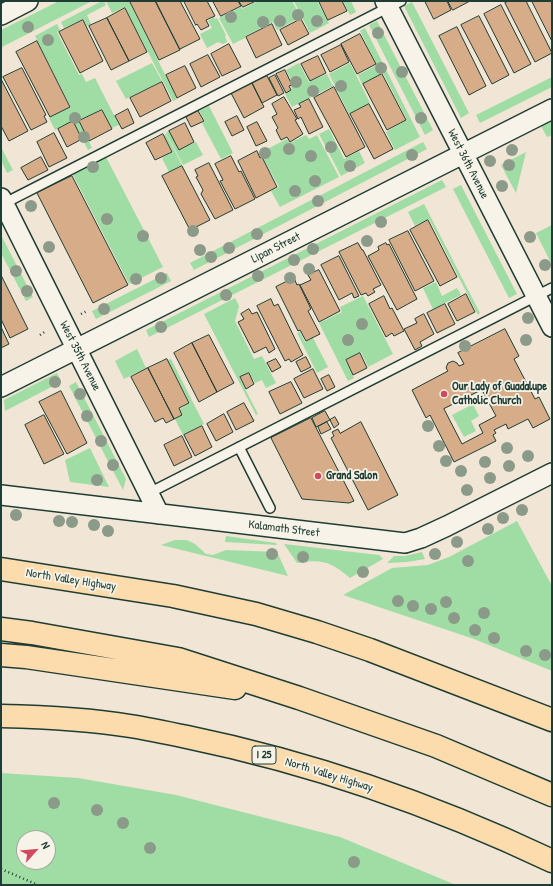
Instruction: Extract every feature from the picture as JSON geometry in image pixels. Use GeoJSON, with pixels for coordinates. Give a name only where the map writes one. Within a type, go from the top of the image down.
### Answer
{"type":"FeatureCollection","features":[{"type":"Feature","properties":{"kind":"highway","name":"North Valley Highway"},"geometry":{"type":"LineString","coordinates":[[1,569],[165,595],[256,614],[364,648],[552,720]]}},
{"type":"Feature","properties":{"kind":"highway"},"geometry":{"type":"LineString","coordinates":[[1,629],[32,633],[178,659],[299,698],[436,746],[552,795]]}},
{"type":"Feature","properties":{"kind":"highway"},"geometry":{"type":"LineString","coordinates":[[1,655],[26,657],[299,698]]}},
{"type":"Feature","properties":{"kind":"highway","name":"North Valley Highway"},"geometry":{"type":"LineString","coordinates":[[1,716],[59,718],[130,726],[207,741],[266,755],[391,795],[482,830],[552,861]]}},
{"type":"Feature","properties":{"kind":"street"},"geometry":{"type":"LineString","coordinates":[[1,15],[28,1]]}},
{"type":"Feature","properties":{"kind":"street","name":"West 36th Avenue"},"geometry":{"type":"LineString","coordinates":[[391,3],[463,154],[544,292],[552,327]]}},
{"type":"Feature","properties":{"kind":"street","name":"Lipan Street"},"geometry":{"type":"LineString","coordinates":[[1,387],[552,109]]}},
{"type":"Feature","properties":{"kind":"street","name":"West 35th Avenue"},"geometry":{"type":"LineString","coordinates":[[2,202],[159,514]]}},
{"type":"Feature","properties":{"kind":"street","name":"Kalamath Street"},"geometry":{"type":"LineString","coordinates":[[1,495],[406,543],[447,526],[552,473]]}},
{"type":"Feature","properties":{"kind":"lane"},"geometry":{"type":"LineString","coordinates":[[2,202],[391,3]]}},
{"type":"Feature","properties":{"kind":"lane"},"geometry":{"type":"LineString","coordinates":[[148,493],[544,292]]}},
{"type":"Feature","properties":{"kind":"lane"},"geometry":{"type":"LineString","coordinates":[[239,447],[270,508]]}},
{"type":"Feature","properties":{"kind":"path"},"geometry":{"type":"LineString","coordinates":[[1,869],[38,885]]}},
{"type":"Feature","properties":{"kind":"green space"},"geometry":{"type":"Polygon","coordinates":[[[59,1],[92,1],[2,47],[1,30],[59,1]]]}},
{"type":"Feature","properties":{"kind":"green space"},"geometry":{"type":"Polygon","coordinates":[[[104,1],[106,5],[87,15],[91,24],[87,26],[83,19],[64,28],[61,22],[104,1]]]}},
{"type":"Feature","properties":{"kind":"green space"},"geometry":{"type":"Polygon","coordinates":[[[106,1],[129,1],[177,99],[173,101],[125,7],[112,13],[106,1]]]}},
{"type":"Feature","properties":{"kind":"green space"},"geometry":{"type":"Polygon","coordinates":[[[258,1],[292,1],[301,17],[277,30],[273,22],[245,36],[245,38],[233,44],[219,18],[241,7],[242,9],[258,1]]]}},
{"type":"Feature","properties":{"kind":"green space"},"geometry":{"type":"Polygon","coordinates":[[[294,1],[317,1],[329,23],[310,33],[294,1]]]}},
{"type":"Feature","properties":{"kind":"green space"},"geometry":{"type":"Polygon","coordinates":[[[343,1],[351,1],[356,12],[350,15],[343,1]]]}},
{"type":"Feature","properties":{"kind":"green space"},"geometry":{"type":"Polygon","coordinates":[[[412,2],[469,113],[461,118],[404,6],[412,2]]]}},
{"type":"Feature","properties":{"kind":"green space"},"geometry":{"type":"Polygon","coordinates":[[[214,17],[215,19],[217,18],[226,35],[227,42],[223,44],[218,42],[207,48],[200,34],[212,28],[208,21],[214,17]]]}},
{"type":"Feature","properties":{"kind":"green space"},"geometry":{"type":"Polygon","coordinates":[[[377,21],[433,130],[425,135],[369,25],[377,21]]]}},
{"type":"Feature","properties":{"kind":"green space"},"geometry":{"type":"Polygon","coordinates":[[[57,24],[60,30],[57,32],[79,75],[82,74],[86,82],[95,78],[119,125],[112,128],[102,109],[79,121],[92,148],[88,150],[73,121],[55,130],[49,118],[71,107],[35,36],[57,24]]]}},
{"type":"Feature","properties":{"kind":"green space"},"geometry":{"type":"Polygon","coordinates":[[[365,28],[420,137],[395,150],[386,132],[407,120],[383,73],[362,84],[358,75],[377,65],[360,31],[365,28]]]}},
{"type":"Feature","properties":{"kind":"green space"},"geometry":{"type":"Polygon","coordinates":[[[152,63],[162,81],[126,99],[116,81],[152,63]]]}},
{"type":"Feature","properties":{"kind":"green space"},"geometry":{"type":"Polygon","coordinates":[[[299,63],[309,82],[327,74],[333,86],[292,107],[285,94],[292,90],[291,87],[294,85],[286,70],[299,63]]]}},
{"type":"Feature","properties":{"kind":"green space"},"geometry":{"type":"Polygon","coordinates":[[[350,63],[370,103],[349,114],[329,74],[350,63]]]}},
{"type":"Feature","properties":{"kind":"green space"},"geometry":{"type":"Polygon","coordinates":[[[552,77],[552,87],[480,123],[476,115],[552,77]]]}},
{"type":"Feature","properties":{"kind":"green space"},"geometry":{"type":"Polygon","coordinates":[[[209,106],[233,153],[221,159],[202,123],[205,121],[199,111],[209,106]]]}},
{"type":"Feature","properties":{"kind":"green space"},"geometry":{"type":"Polygon","coordinates":[[[552,120],[552,135],[547,137],[541,126],[552,120]]]}},
{"type":"Feature","properties":{"kind":"green space"},"geometry":{"type":"Polygon","coordinates":[[[329,129],[344,159],[359,151],[365,163],[341,176],[319,134],[329,129]]]}},
{"type":"Feature","properties":{"kind":"green space"},"geometry":{"type":"Polygon","coordinates":[[[169,131],[179,150],[196,142],[203,155],[183,165],[166,133],[169,131]]]}},
{"type":"Feature","properties":{"kind":"green space"},"geometry":{"type":"Polygon","coordinates":[[[166,134],[182,165],[169,172],[162,158],[173,152],[164,135],[166,134]]]}},
{"type":"Feature","properties":{"kind":"green space"},"geometry":{"type":"Polygon","coordinates":[[[306,135],[309,139],[317,135],[339,177],[280,207],[271,191],[279,187],[259,153],[287,139],[290,143],[306,135]]]}},
{"type":"Feature","properties":{"kind":"green space"},"geometry":{"type":"Polygon","coordinates":[[[423,142],[427,149],[194,270],[190,263],[423,142]]]}},
{"type":"Feature","properties":{"kind":"green space"},"geometry":{"type":"Polygon","coordinates":[[[1,147],[13,170],[7,173],[1,160],[1,147]]]}},
{"type":"Feature","properties":{"kind":"green space"},"geometry":{"type":"Polygon","coordinates":[[[526,152],[516,193],[501,165],[526,152]]]}},
{"type":"Feature","properties":{"kind":"green space"},"geometry":{"type":"Polygon","coordinates":[[[106,157],[163,267],[129,284],[73,175],[106,157]]]}},
{"type":"Feature","properties":{"kind":"green space"},"geometry":{"type":"Polygon","coordinates":[[[442,180],[446,187],[149,337],[146,330],[442,180]]]}},
{"type":"Feature","properties":{"kind":"green space"},"geometry":{"type":"Polygon","coordinates":[[[461,185],[517,294],[509,298],[453,189],[461,185]]]}},
{"type":"Feature","properties":{"kind":"green space"},"geometry":{"type":"Polygon","coordinates":[[[424,204],[480,313],[478,315],[429,219],[415,226],[408,212],[424,204]]]}},
{"type":"Feature","properties":{"kind":"green space"},"geometry":{"type":"Polygon","coordinates":[[[552,225],[552,265],[536,233],[552,225]]]}},
{"type":"Feature","properties":{"kind":"green space"},"geometry":{"type":"Polygon","coordinates":[[[1,235],[33,297],[26,301],[1,253],[1,235]]]}},
{"type":"Feature","properties":{"kind":"green space"},"geometry":{"type":"Polygon","coordinates":[[[167,273],[171,281],[96,319],[92,311],[167,273]]]}},
{"type":"Feature","properties":{"kind":"green space"},"geometry":{"type":"Polygon","coordinates":[[[436,282],[442,296],[457,288],[461,295],[433,309],[423,288],[436,282]]]}},
{"type":"Feature","properties":{"kind":"green space"},"geometry":{"type":"Polygon","coordinates":[[[363,296],[393,354],[368,367],[361,352],[345,360],[354,378],[348,381],[319,323],[342,312],[340,307],[363,296]]]}},
{"type":"Feature","properties":{"kind":"green space"},"geometry":{"type":"Polygon","coordinates":[[[235,298],[239,306],[235,321],[254,359],[262,356],[276,383],[266,388],[262,380],[255,383],[249,372],[239,377],[258,414],[256,415],[204,314],[235,298]]]}},
{"type":"Feature","properties":{"kind":"green space"},"geometry":{"type":"Polygon","coordinates":[[[300,332],[305,342],[313,338],[328,367],[317,373],[297,333],[300,332]]]}},
{"type":"Feature","properties":{"kind":"green space"},"geometry":{"type":"Polygon","coordinates":[[[137,349],[146,368],[124,379],[115,361],[137,349]]]}},
{"type":"Feature","properties":{"kind":"green space"},"geometry":{"type":"Polygon","coordinates":[[[171,359],[204,424],[183,435],[175,419],[183,415],[180,409],[190,403],[168,360],[171,359]]]}},
{"type":"Feature","properties":{"kind":"green space"},"geometry":{"type":"Polygon","coordinates":[[[57,373],[61,382],[5,411],[4,400],[57,373]]]}},
{"type":"Feature","properties":{"kind":"green space"},"geometry":{"type":"Polygon","coordinates":[[[76,382],[126,479],[123,490],[69,386],[76,382]]]}},
{"type":"Feature","properties":{"kind":"green space"},"geometry":{"type":"Polygon","coordinates":[[[473,404],[479,416],[471,421],[476,431],[464,437],[452,415],[473,404]]]}},
{"type":"Feature","properties":{"kind":"green space"},"geometry":{"type":"Polygon","coordinates":[[[90,448],[109,487],[70,482],[65,460],[90,448]]]}},
{"type":"Feature","properties":{"kind":"green space"},"geometry":{"type":"Polygon","coordinates":[[[517,521],[552,586],[552,671],[474,639],[343,595],[392,568],[428,565],[449,557],[517,521]]]}},
{"type":"Feature","properties":{"kind":"green space"},"geometry":{"type":"Polygon","coordinates":[[[226,536],[276,543],[277,545],[225,542],[226,536]]]}},
{"type":"Feature","properties":{"kind":"green space"},"geometry":{"type":"Polygon","coordinates":[[[175,540],[187,540],[195,544],[206,554],[213,555],[226,550],[277,552],[288,576],[161,545],[175,540]]]}},
{"type":"Feature","properties":{"kind":"green space"},"geometry":{"type":"Polygon","coordinates":[[[284,544],[379,555],[383,559],[350,578],[337,568],[325,563],[313,561],[297,563],[284,544]]]}},
{"type":"Feature","properties":{"kind":"green space"},"geometry":{"type":"Polygon","coordinates":[[[422,552],[425,559],[387,563],[394,556],[405,556],[422,552]]]}},
{"type":"Feature","properties":{"kind":"green space"},"geometry":{"type":"Polygon","coordinates":[[[1,773],[78,778],[176,795],[340,837],[456,885],[1,885],[1,773]]]}},
{"type":"Feature","properties":{"kind":"building"},"geometry":{"type":"Polygon","coordinates":[[[155,1],[180,50],[159,60],[130,2],[155,1]]]}},
{"type":"Feature","properties":{"kind":"building"},"geometry":{"type":"Polygon","coordinates":[[[156,1],[180,1],[200,39],[180,49],[156,1]]]}},
{"type":"Feature","properties":{"kind":"building"},"geometry":{"type":"Polygon","coordinates":[[[184,1],[207,1],[215,16],[206,20],[209,26],[201,30],[197,24],[196,25],[184,1]]]}},
{"type":"Feature","properties":{"kind":"building"},"geometry":{"type":"Polygon","coordinates":[[[213,1],[238,1],[241,6],[221,16],[213,1]]]}},
{"type":"Feature","properties":{"kind":"building"},"geometry":{"type":"Polygon","coordinates":[[[239,1],[253,1],[254,2],[243,7],[239,1]]]}},
{"type":"Feature","properties":{"kind":"building"},"geometry":{"type":"Polygon","coordinates":[[[319,1],[342,1],[347,11],[328,20],[319,1]]]}},
{"type":"Feature","properties":{"kind":"building"},"geometry":{"type":"Polygon","coordinates":[[[425,1],[447,1],[451,10],[434,19],[425,1]]]}},
{"type":"Feature","properties":{"kind":"building"},"geometry":{"type":"Polygon","coordinates":[[[448,1],[470,1],[453,10],[448,1]]]}},
{"type":"Feature","properties":{"kind":"building"},"geometry":{"type":"Polygon","coordinates":[[[509,1],[526,1],[552,53],[535,62],[505,3],[509,1]]]}},
{"type":"Feature","properties":{"kind":"building"},"geometry":{"type":"Polygon","coordinates":[[[532,1],[552,1],[552,41],[532,1]]]}},
{"type":"Feature","properties":{"kind":"building"},"geometry":{"type":"Polygon","coordinates":[[[501,5],[531,64],[514,73],[484,14],[501,5]]]}},
{"type":"Feature","properties":{"kind":"building"},"geometry":{"type":"Polygon","coordinates":[[[125,8],[147,52],[129,61],[107,18],[125,8]]]}},
{"type":"Feature","properties":{"kind":"building"},"geometry":{"type":"Polygon","coordinates":[[[479,16],[509,75],[492,84],[461,25],[479,16]]]}},
{"type":"Feature","properties":{"kind":"building"},"geometry":{"type":"Polygon","coordinates":[[[107,18],[129,61],[111,70],[89,26],[107,18]]]}},
{"type":"Feature","properties":{"kind":"building"},"geometry":{"type":"Polygon","coordinates":[[[301,19],[309,34],[288,45],[280,30],[301,19]]]}},
{"type":"Feature","properties":{"kind":"building"},"geometry":{"type":"Polygon","coordinates":[[[83,20],[103,61],[80,73],[59,32],[83,20]]]}},
{"type":"Feature","properties":{"kind":"building"},"geometry":{"type":"Polygon","coordinates":[[[272,24],[282,45],[256,58],[246,37],[272,24]]]}},
{"type":"Feature","properties":{"kind":"building"},"geometry":{"type":"Polygon","coordinates":[[[457,27],[486,86],[469,95],[439,36],[457,27]]]}},
{"type":"Feature","properties":{"kind":"building"},"geometry":{"type":"Polygon","coordinates":[[[360,34],[376,64],[357,74],[341,44],[360,34]]]}},
{"type":"Feature","properties":{"kind":"building"},"geometry":{"type":"Polygon","coordinates":[[[37,41],[70,107],[50,117],[16,52],[37,41]]]}},
{"type":"Feature","properties":{"kind":"building"},"geometry":{"type":"Polygon","coordinates":[[[229,44],[241,67],[222,76],[211,54],[229,44]]]}},
{"type":"Feature","properties":{"kind":"building"},"geometry":{"type":"Polygon","coordinates":[[[341,45],[349,62],[330,72],[321,55],[341,45]]]}},
{"type":"Feature","properties":{"kind":"building"},"geometry":{"type":"Polygon","coordinates":[[[208,55],[220,77],[201,87],[190,64],[208,55]]]}},
{"type":"Feature","properties":{"kind":"building"},"geometry":{"type":"Polygon","coordinates":[[[318,56],[326,73],[310,81],[301,64],[318,56]]]}},
{"type":"Feature","properties":{"kind":"building"},"geometry":{"type":"Polygon","coordinates":[[[185,66],[196,88],[177,98],[166,75],[185,66]]]}},
{"type":"Feature","properties":{"kind":"building"},"geometry":{"type":"Polygon","coordinates":[[[22,68],[46,115],[44,116],[47,122],[31,130],[3,77],[22,68]]]}},
{"type":"Feature","properties":{"kind":"building"},"geometry":{"type":"Polygon","coordinates":[[[285,70],[292,85],[289,86],[291,90],[286,93],[276,74],[285,70]]]}},
{"type":"Feature","properties":{"kind":"building"},"geometry":{"type":"Polygon","coordinates":[[[382,74],[406,120],[387,130],[363,84],[382,74]]]}},
{"type":"Feature","properties":{"kind":"building"},"geometry":{"type":"Polygon","coordinates":[[[275,75],[284,93],[278,96],[269,78],[275,75]]]}},
{"type":"Feature","properties":{"kind":"building"},"geometry":{"type":"Polygon","coordinates":[[[267,76],[277,95],[262,103],[252,83],[267,76]]]}},
{"type":"Feature","properties":{"kind":"building"},"geometry":{"type":"Polygon","coordinates":[[[1,79],[28,131],[9,141],[1,126],[1,79]]]}},
{"type":"Feature","properties":{"kind":"building"},"geometry":{"type":"Polygon","coordinates":[[[162,82],[171,101],[140,117],[130,98],[162,82]]]}},
{"type":"Feature","properties":{"kind":"building"},"geometry":{"type":"Polygon","coordinates":[[[252,83],[264,107],[244,118],[231,93],[252,83]]]}},
{"type":"Feature","properties":{"kind":"building"},"geometry":{"type":"Polygon","coordinates":[[[334,87],[365,147],[346,157],[314,98],[334,87]]]}},
{"type":"Feature","properties":{"kind":"building"},"geometry":{"type":"Polygon","coordinates":[[[284,97],[297,119],[295,120],[303,134],[290,142],[287,137],[281,140],[276,130],[278,128],[272,117],[277,114],[272,104],[284,97]]]}},
{"type":"Feature","properties":{"kind":"building"},"geometry":{"type":"Polygon","coordinates":[[[309,99],[323,127],[309,134],[301,117],[298,119],[294,110],[301,107],[299,104],[309,99]]]}},
{"type":"Feature","properties":{"kind":"building"},"geometry":{"type":"Polygon","coordinates":[[[369,104],[393,149],[374,159],[350,114],[369,104]]]}},
{"type":"Feature","properties":{"kind":"building"},"geometry":{"type":"Polygon","coordinates":[[[128,109],[134,123],[122,129],[115,116],[128,109]]]}},
{"type":"Feature","properties":{"kind":"building"},"geometry":{"type":"Polygon","coordinates":[[[102,110],[112,129],[89,141],[79,121],[102,110]]]}},
{"type":"Feature","properties":{"kind":"building"},"geometry":{"type":"Polygon","coordinates":[[[198,111],[204,121],[191,127],[186,117],[198,111]]]}},
{"type":"Feature","properties":{"kind":"building"},"geometry":{"type":"Polygon","coordinates":[[[237,116],[244,130],[232,136],[225,122],[237,116]]]}},
{"type":"Feature","properties":{"kind":"building"},"geometry":{"type":"Polygon","coordinates":[[[73,121],[82,139],[67,147],[58,129],[73,121]]]}},
{"type":"Feature","properties":{"kind":"building"},"geometry":{"type":"Polygon","coordinates":[[[257,122],[267,141],[256,146],[247,127],[257,122]]]}},
{"type":"Feature","properties":{"kind":"building"},"geometry":{"type":"Polygon","coordinates":[[[185,123],[194,142],[179,150],[169,131],[185,123]]]}},
{"type":"Feature","properties":{"kind":"building"},"geometry":{"type":"Polygon","coordinates":[[[54,133],[67,158],[49,167],[37,142],[54,133]]]}},
{"type":"Feature","properties":{"kind":"building"},"geometry":{"type":"Polygon","coordinates":[[[163,134],[172,152],[155,160],[146,143],[163,134]]]}},
{"type":"Feature","properties":{"kind":"building"},"geometry":{"type":"Polygon","coordinates":[[[257,151],[260,158],[262,157],[277,187],[256,198],[238,161],[257,151]]]}},
{"type":"Feature","properties":{"kind":"building"},"geometry":{"type":"Polygon","coordinates":[[[231,156],[239,172],[241,171],[255,199],[235,209],[220,181],[223,180],[215,164],[231,156]]]}},
{"type":"Feature","properties":{"kind":"building"},"geometry":{"type":"Polygon","coordinates":[[[41,157],[48,170],[28,180],[21,168],[41,157]]]}},
{"type":"Feature","properties":{"kind":"building"},"geometry":{"type":"Polygon","coordinates":[[[209,163],[233,210],[215,219],[201,194],[203,190],[196,177],[198,176],[195,170],[209,163]]]}},
{"type":"Feature","properties":{"kind":"building"},"geometry":{"type":"Polygon","coordinates":[[[182,166],[210,220],[190,230],[162,176],[182,166]]]}},
{"type":"Feature","properties":{"kind":"building"},"geometry":{"type":"Polygon","coordinates":[[[72,176],[128,285],[93,303],[37,193],[72,176]]]}},
{"type":"Feature","properties":{"kind":"building"},"geometry":{"type":"Polygon","coordinates":[[[428,220],[457,277],[440,286],[410,230],[428,220]]]}},
{"type":"Feature","properties":{"kind":"building"},"geometry":{"type":"Polygon","coordinates":[[[408,231],[434,281],[415,291],[389,240],[408,231]]]}},
{"type":"Feature","properties":{"kind":"building"},"geometry":{"type":"Polygon","coordinates":[[[358,243],[381,285],[373,289],[375,292],[368,296],[366,293],[361,295],[339,252],[358,243]]]}},
{"type":"Feature","properties":{"kind":"building"},"geometry":{"type":"Polygon","coordinates":[[[386,243],[387,245],[389,244],[417,299],[397,310],[368,256],[379,250],[378,247],[386,243]]]}},
{"type":"Feature","properties":{"kind":"building"},"geometry":{"type":"Polygon","coordinates":[[[339,256],[359,296],[354,298],[352,293],[339,300],[321,265],[339,256]]]}},
{"type":"Feature","properties":{"kind":"building"},"geometry":{"type":"Polygon","coordinates":[[[319,270],[340,311],[319,322],[300,285],[311,280],[308,275],[319,270]]]}},
{"type":"Feature","properties":{"kind":"building"},"geometry":{"type":"Polygon","coordinates":[[[1,275],[28,329],[10,338],[1,319],[1,275]]]}},
{"type":"Feature","properties":{"kind":"building"},"geometry":{"type":"Polygon","coordinates":[[[294,278],[297,285],[299,284],[311,309],[308,311],[320,334],[306,341],[300,330],[298,331],[276,287],[294,278]]]}},
{"type":"Feature","properties":{"kind":"building"},"geometry":{"type":"Polygon","coordinates":[[[466,294],[475,312],[457,321],[448,304],[466,294]]]}},
{"type":"Feature","properties":{"kind":"building"},"geometry":{"type":"Polygon","coordinates":[[[384,296],[390,309],[392,308],[404,331],[394,336],[392,333],[386,337],[369,304],[384,296]]]}},
{"type":"Feature","properties":{"kind":"building"},"geometry":{"type":"Polygon","coordinates":[[[271,299],[274,306],[278,304],[303,355],[291,362],[289,359],[285,361],[257,306],[271,299]]]}},
{"type":"Feature","properties":{"kind":"building"},"geometry":{"type":"Polygon","coordinates":[[[445,304],[455,324],[437,333],[427,313],[445,304]]]}},
{"type":"Feature","properties":{"kind":"building"},"geometry":{"type":"Polygon","coordinates":[[[249,309],[252,314],[257,312],[275,349],[269,353],[266,347],[254,353],[238,322],[244,319],[241,314],[249,309]]]}},
{"type":"Feature","properties":{"kind":"building"},"geometry":{"type":"Polygon","coordinates":[[[424,314],[434,334],[420,342],[422,346],[415,350],[404,329],[417,323],[415,319],[424,314]]]}},
{"type":"Feature","properties":{"kind":"building"},"geometry":{"type":"Polygon","coordinates":[[[1,327],[9,344],[1,348],[1,327]]]}},
{"type":"Feature","properties":{"kind":"building","name":"Our Lady of Guadalupe Catholic Church"},"geometry":{"type":"Polygon","coordinates":[[[505,329],[519,356],[514,359],[535,399],[539,397],[550,419],[533,428],[528,419],[508,429],[506,424],[494,430],[496,433],[493,435],[496,441],[454,462],[430,415],[426,418],[412,390],[448,371],[446,368],[448,363],[453,361],[459,366],[464,364],[458,353],[505,329]],[[482,390],[444,409],[462,444],[483,433],[479,425],[496,416],[482,390]]]}},
{"type":"Feature","properties":{"kind":"building"},"geometry":{"type":"Polygon","coordinates":[[[209,335],[234,383],[217,392],[192,343],[209,335]]]}},
{"type":"Feature","properties":{"kind":"building"},"geometry":{"type":"Polygon","coordinates":[[[192,343],[217,392],[199,402],[174,353],[192,343]]]}},
{"type":"Feature","properties":{"kind":"building"},"geometry":{"type":"Polygon","coordinates":[[[360,353],[367,368],[353,375],[346,360],[360,353]]]}},
{"type":"Feature","properties":{"kind":"building"},"geometry":{"type":"Polygon","coordinates":[[[306,357],[311,367],[301,372],[296,362],[306,357]]]}},
{"type":"Feature","properties":{"kind":"building"},"geometry":{"type":"Polygon","coordinates":[[[167,359],[189,403],[179,408],[182,415],[174,419],[148,368],[167,359]]]}},
{"type":"Feature","properties":{"kind":"building"},"geometry":{"type":"Polygon","coordinates":[[[276,359],[281,367],[272,372],[267,363],[276,359]]]}},
{"type":"Feature","properties":{"kind":"building"},"geometry":{"type":"Polygon","coordinates":[[[148,368],[174,419],[166,423],[163,418],[155,422],[131,377],[148,368]]]}},
{"type":"Feature","properties":{"kind":"building"},"geometry":{"type":"Polygon","coordinates":[[[313,369],[323,389],[304,398],[294,379],[313,369]]]}},
{"type":"Feature","properties":{"kind":"building"},"geometry":{"type":"Polygon","coordinates":[[[249,373],[254,384],[246,389],[240,377],[249,373]]]}},
{"type":"Feature","properties":{"kind":"building"},"geometry":{"type":"Polygon","coordinates":[[[329,375],[335,387],[327,391],[321,379],[329,375]]]}},
{"type":"Feature","properties":{"kind":"building"},"geometry":{"type":"Polygon","coordinates":[[[291,382],[302,403],[280,414],[269,392],[291,382]]]}},
{"type":"Feature","properties":{"kind":"building"},"geometry":{"type":"Polygon","coordinates":[[[61,391],[87,443],[67,454],[39,402],[61,391]]]}},
{"type":"Feature","properties":{"kind":"building"},"geometry":{"type":"Polygon","coordinates":[[[244,403],[254,421],[236,430],[227,412],[244,403]]]}},
{"type":"Feature","properties":{"kind":"building"},"geometry":{"type":"Polygon","coordinates":[[[325,411],[330,420],[316,427],[312,418],[325,411]]]}},
{"type":"Feature","properties":{"kind":"building"},"geometry":{"type":"Polygon","coordinates":[[[224,414],[233,432],[216,441],[207,424],[224,414]]]}},
{"type":"Feature","properties":{"kind":"building"},"geometry":{"type":"Polygon","coordinates":[[[44,415],[64,454],[44,464],[25,425],[44,415]]]}},
{"type":"Feature","properties":{"kind":"building"},"geometry":{"type":"Polygon","coordinates":[[[335,417],[339,424],[334,428],[330,420],[335,417]]]}},
{"type":"Feature","properties":{"kind":"building"},"geometry":{"type":"Polygon","coordinates":[[[311,418],[354,501],[349,503],[302,499],[271,438],[311,418]]]}},
{"type":"Feature","properties":{"kind":"building"},"geometry":{"type":"Polygon","coordinates":[[[327,422],[331,429],[321,434],[318,427],[327,422]]]}},
{"type":"Feature","properties":{"kind":"building"},"geometry":{"type":"Polygon","coordinates":[[[361,422],[398,495],[368,510],[331,438],[334,436],[332,432],[338,429],[340,433],[361,422]]]}},
{"type":"Feature","properties":{"kind":"building"},"geometry":{"type":"Polygon","coordinates":[[[202,426],[212,447],[195,456],[184,435],[202,426]]]}},
{"type":"Feature","properties":{"kind":"building"},"geometry":{"type":"Polygon","coordinates":[[[182,436],[192,457],[174,466],[164,445],[182,436]]]}},
{"type":"Feature","properties":{"kind":"place","name":"Our Lady of Guadalupe Catholic Church"},"geometry":{"type":"Point","coordinates":[444,394]}},
{"type":"Feature","properties":{"kind":"place","name":"Grand Salon"},"geometry":{"type":"Point","coordinates":[318,476]}}]}
